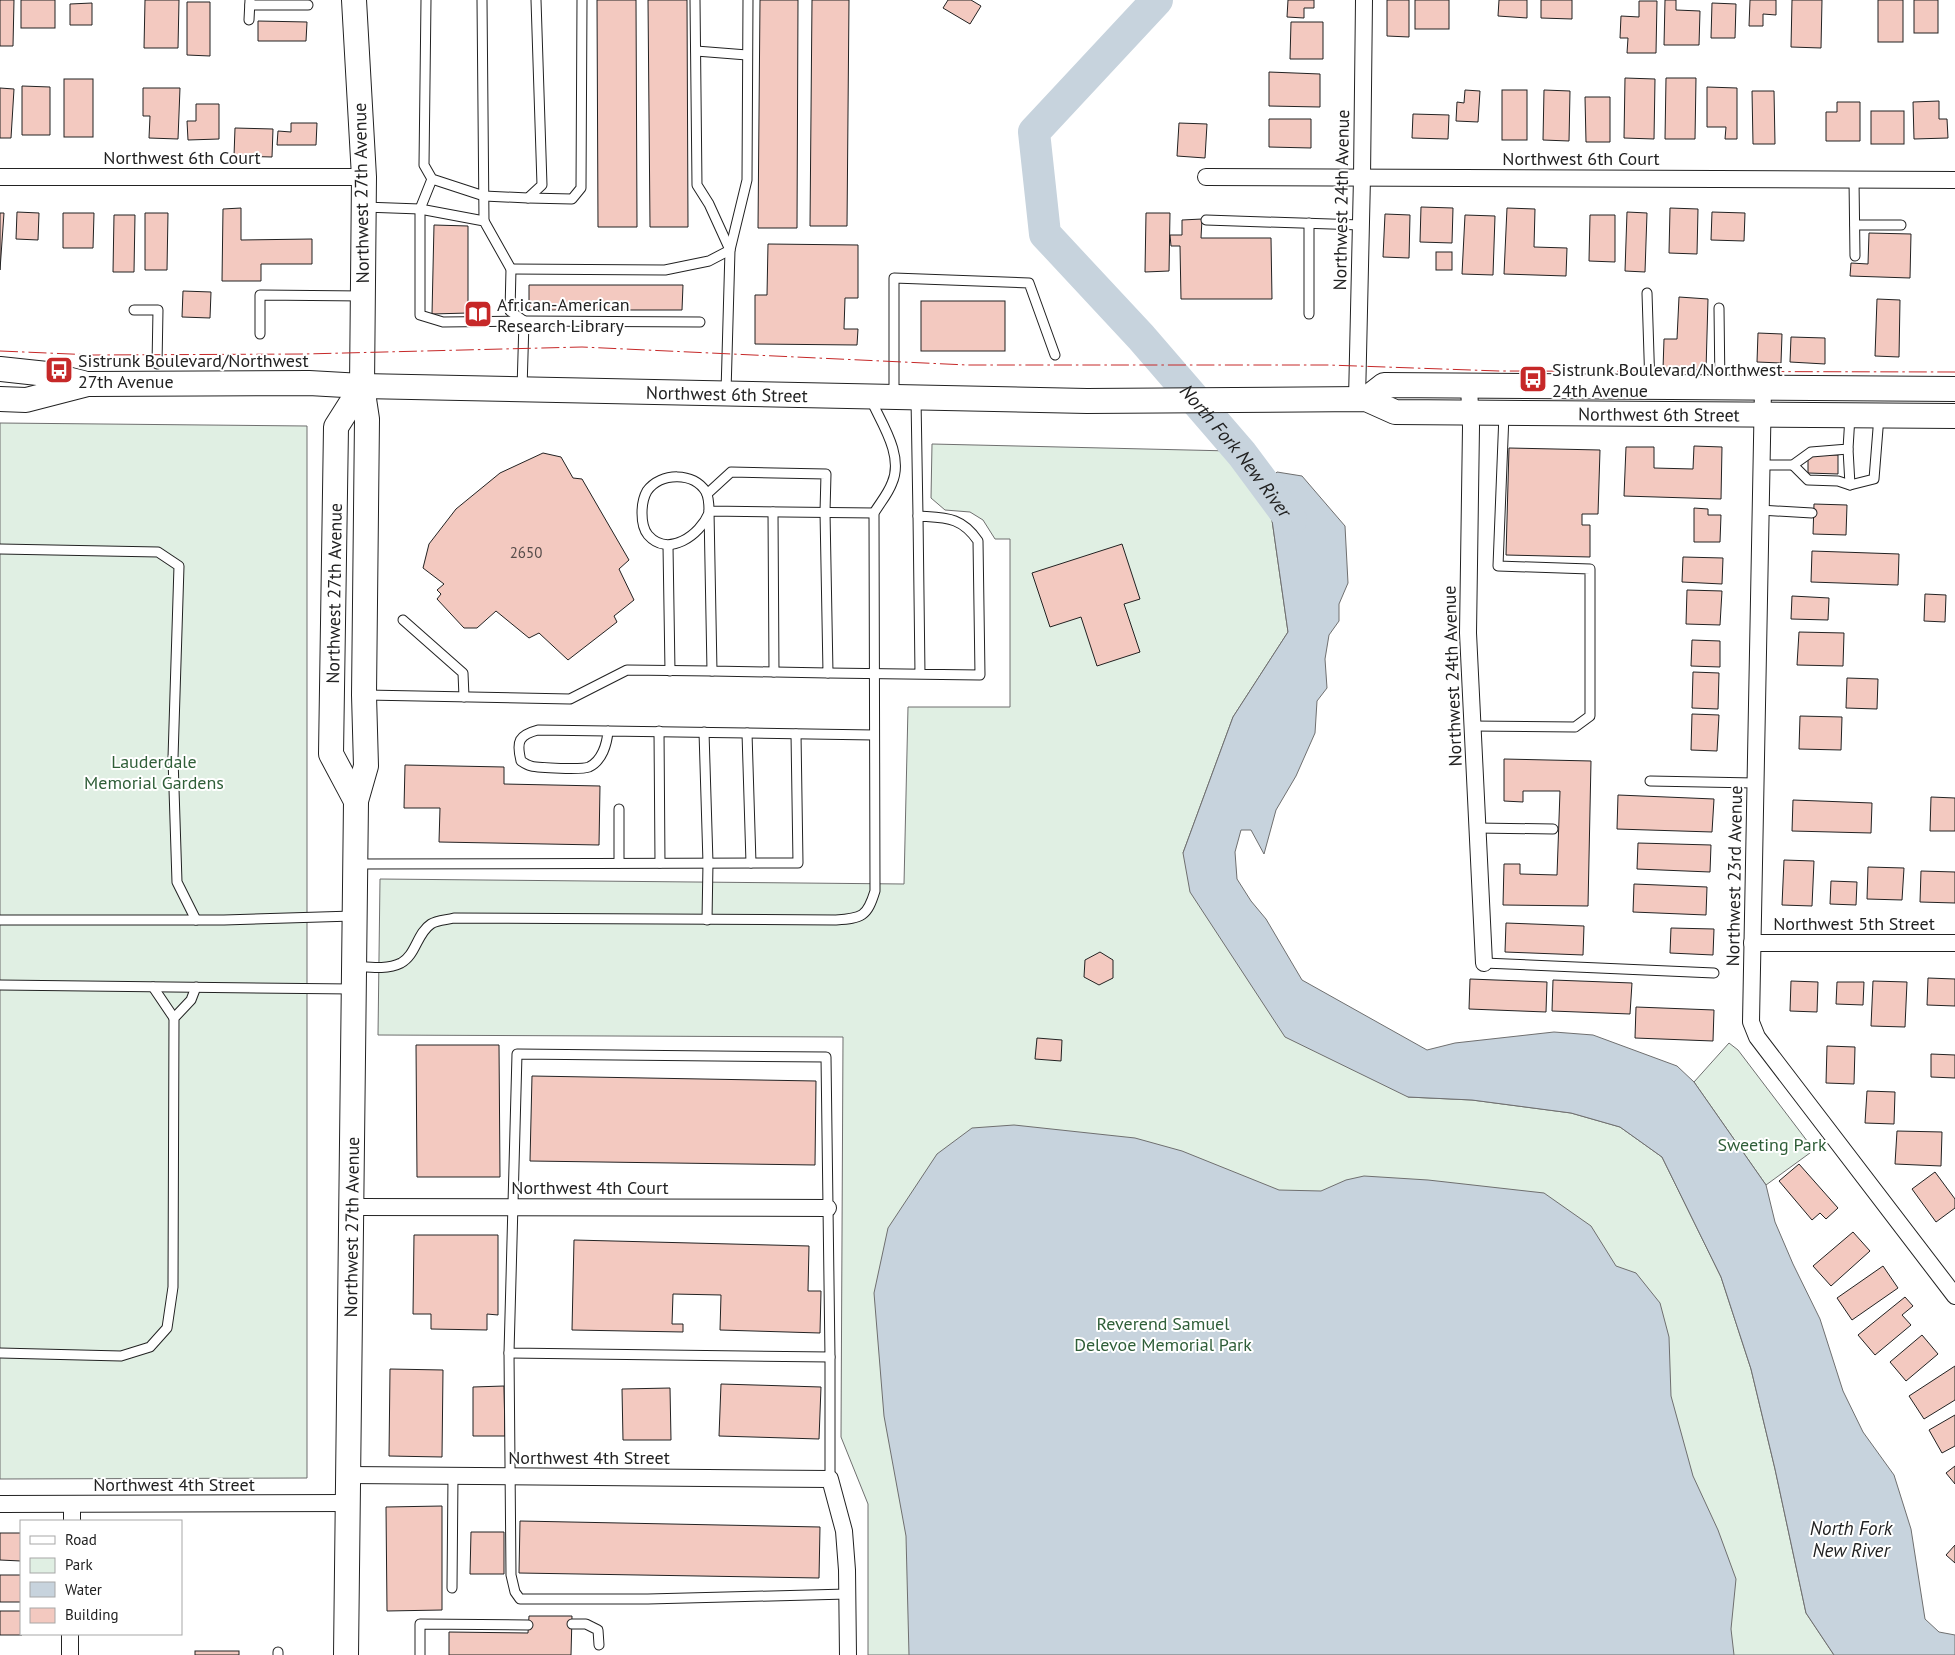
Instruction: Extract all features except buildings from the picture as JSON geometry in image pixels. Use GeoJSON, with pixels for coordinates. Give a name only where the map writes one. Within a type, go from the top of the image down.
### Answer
{"type":"FeatureCollection","features":[{"type":"Feature","properties":{"kind":"street","name":"Northwest 27th Avenue"},"geometry":{"type":"LineString","coordinates":[[346,1655],[356,801],[366,766],[364,695],[367,426],[362,386],[364,177],[354,0]]}},
{"type":"Feature","properties":{"kind":"street","name":"Northwest 24th Avenue"},"geometry":{"type":"LineString","coordinates":[[1361,400],[1364,0]]}},
{"type":"Feature","properties":{"kind":"street","name":"Northwest 6th Court"},"geometry":{"type":"LineString","coordinates":[[0,177],[364,177]]}},
{"type":"Feature","properties":{"kind":"street","name":"Northwest 6th Court"},"geometry":{"type":"LineString","coordinates":[[1206,177],[1955,180]]}},
{"type":"Feature","properties":{"kind":"street","name":"Northwest 6th Street"},"geometry":{"type":"LineString","coordinates":[[0,369],[47,374],[88,384],[309,383],[522,390],[1086,401],[1361,400],[1395,412],[1470,414],[1955,416]]}},
{"type":"Feature","properties":{"kind":"street","name":"Northwest 6th Street"},"geometry":{"type":"LineString","coordinates":[[0,400],[26,400],[88,384]]}},
{"type":"Feature","properties":{"kind":"street","name":"Northwest 27th Avenue"},"geometry":{"type":"LineString","coordinates":[[356,801],[331,754],[336,428],[362,386]]}},
{"type":"Feature","properties":{"kind":"street","name":"Northwest 6th Street"},"geometry":{"type":"LineString","coordinates":[[1361,400],[1384,386],[1955,389]]}},
{"type":"Feature","properties":{"kind":"street","name":"Northwest 24th Avenue"},"geometry":{"type":"LineString","coordinates":[[1469,387],[1468,633],[1484,964]]}},
{"type":"Feature","properties":{"kind":"street","name":"Northwest 23rd Avenue"},"geometry":{"type":"LineString","coordinates":[[1762,388],[1751,1022],[1757,1037],[1955,1296]]}},
{"type":"Feature","properties":{"kind":"street","name":"Northwest 5th Street"},"geometry":{"type":"LineString","coordinates":[[1752,943],[1955,943]]}},
{"type":"Feature","properties":{"kind":"street","name":"Northwest 4th Court"},"geometry":{"type":"LineString","coordinates":[[352,1207],[828,1208]]}},
{"type":"Feature","properties":{"kind":"street","name":"Northwest 4th Street"},"geometry":{"type":"LineString","coordinates":[[348,1475],[830,1478]]}},
{"type":"Feature","properties":{"kind":"street"},"geometry":{"type":"LineString","coordinates":[[830,1478],[844,1531],[848,1655]]}},
{"type":"Feature","properties":{"kind":"street","name":"Northwest 4th Street"},"geometry":{"type":"LineString","coordinates":[[0,1504],[348,1503]]}},
{"type":"Feature","properties":{"kind":"street"},"geometry":{"type":"LineString","coordinates":[[72,1504],[72,1520]]}},
{"type":"Feature","properties":{"kind":"street"},"geometry":{"type":"LineString","coordinates":[[70,1635],[70,1655]]}},
{"type":"Feature","properties":{"kind":"lane"},"geometry":{"type":"LineString","coordinates":[[426,0],[424,165],[432,179],[484,196],[572,199],[581,188],[582,0]]}},
{"type":"Feature","properties":{"kind":"lane"},"geometry":{"type":"LineString","coordinates":[[482,0],[484,221],[511,269],[510,311],[524,321]]}},
{"type":"Feature","properties":{"kind":"lane"},"geometry":{"type":"LineString","coordinates":[[528,198],[542,185],[536,0]]}},
{"type":"Feature","properties":{"kind":"lane"},"geometry":{"type":"LineString","coordinates":[[695,0],[697,185],[709,204],[730,250]]}},
{"type":"Feature","properties":{"kind":"lane"},"geometry":{"type":"LineString","coordinates":[[726,394],[730,250],[747,180],[746,55],[748,0]]}},
{"type":"Feature","properties":{"kind":"lane"},"geometry":{"type":"LineString","coordinates":[[249,20],[250,3],[308,5]]}},
{"type":"Feature","properties":{"kind":"lane"},"geometry":{"type":"LineString","coordinates":[[696,52],[746,55]]}},
{"type":"Feature","properties":{"kind":"lane"},"geometry":{"type":"LineString","coordinates":[[432,179],[420,209],[420,315],[443,322],[700,322]]}},
{"type":"Feature","properties":{"kind":"lane"},"geometry":{"type":"LineString","coordinates":[[1854,180],[1855,256]]}},
{"type":"Feature","properties":{"kind":"lane"},"geometry":{"type":"LineString","coordinates":[[364,207],[420,209],[484,221]]}},
{"type":"Feature","properties":{"kind":"lane"},"geometry":{"type":"LineString","coordinates":[[1206,220],[1361,225]]}},
{"type":"Feature","properties":{"kind":"lane"},"geometry":{"type":"LineString","coordinates":[[1309,223],[1309,314]]}},
{"type":"Feature","properties":{"kind":"lane"},"geometry":{"type":"LineString","coordinates":[[1855,225],[1901,225]]}},
{"type":"Feature","properties":{"kind":"lane"},"geometry":{"type":"LineString","coordinates":[[511,269],[665,270],[709,261],[730,250]]}},
{"type":"Feature","properties":{"kind":"lane"},"geometry":{"type":"LineString","coordinates":[[920,674],[918,516],[894,278],[1029,283],[1055,355]]}},
{"type":"Feature","properties":{"kind":"lane"},"geometry":{"type":"LineString","coordinates":[[1647,293],[1650,388]]}},
{"type":"Feature","properties":{"kind":"lane"},"geometry":{"type":"LineString","coordinates":[[260,334],[260,295],[363,296]]}},
{"type":"Feature","properties":{"kind":"lane"},"geometry":{"type":"LineString","coordinates":[[1719,308],[1720,388]]}},
{"type":"Feature","properties":{"kind":"lane"},"geometry":{"type":"LineString","coordinates":[[134,310],[158,310],[157,364]]}},
{"type":"Feature","properties":{"kind":"lane"},"geometry":{"type":"LineString","coordinates":[[522,390],[524,321]]}},
{"type":"Feature","properties":{"kind":"lane"},"geometry":{"type":"LineString","coordinates":[[0,985],[196,987],[355,978],[401,962],[414,949],[420,935],[432,923],[454,918],[856,919],[869,908],[874,891],[874,513],[893,483],[895,469],[894,449],[870,396]]}},
{"type":"Feature","properties":{"kind":"lane"},"geometry":{"type":"LineString","coordinates":[[1472,726],[1575,727],[1590,716],[1590,569],[1498,566],[1504,414]]}},
{"type":"Feature","properties":{"kind":"lane"},"geometry":{"type":"LineString","coordinates":[[1850,416],[1848,448],[1850,486]]}},
{"type":"Feature","properties":{"kind":"lane"},"geometry":{"type":"LineString","coordinates":[[1793,465],[1808,480],[1838,481],[1850,486],[1874,479],[1879,416]]}},
{"type":"Feature","properties":{"kind":"lane"},"geometry":{"type":"LineString","coordinates":[[1761,465],[1793,465],[1811,452],[1848,448]]}},
{"type":"Feature","properties":{"kind":"lane"},"geometry":{"type":"LineString","coordinates":[[707,494],[731,472],[826,474],[828,673]]}},
{"type":"Feature","properties":{"kind":"lane"},"geometry":{"type":"LineString","coordinates":[[709,511],[705,521],[694,534],[668,546],[657,543],[647,534],[642,522],[642,504],[647,492],[655,483],[670,477],[685,477],[698,481],[707,494],[709,511],[712,671]]}},
{"type":"Feature","properties":{"kind":"lane"},"geometry":{"type":"LineString","coordinates":[[1760,510],[1812,514]]}},
{"type":"Feature","properties":{"kind":"lane"},"geometry":{"type":"LineString","coordinates":[[709,511],[874,513]]}},
{"type":"Feature","properties":{"kind":"lane"},"geometry":{"type":"LineString","coordinates":[[773,512],[774,672]]}},
{"type":"Feature","properties":{"kind":"lane"},"geometry":{"type":"LineString","coordinates":[[364,695],[570,699],[627,670],[980,675],[978,541],[970,528],[951,518],[918,516]]}},
{"type":"Feature","properties":{"kind":"lane"},"geometry":{"type":"LineString","coordinates":[[668,546],[670,671]]}},
{"type":"Feature","properties":{"kind":"lane"},"geometry":{"type":"LineString","coordinates":[[0,549],[158,552],[179,566],[173,758],[177,882],[196,920]]}},
{"type":"Feature","properties":{"kind":"lane"},"geometry":{"type":"LineString","coordinates":[[403,620],[463,673],[464,696]]}},
{"type":"Feature","properties":{"kind":"lane"},"geometry":{"type":"LineString","coordinates":[[608,731],[607,742],[602,754],[595,763],[587,768],[538,768],[528,766],[521,761],[519,753],[520,741],[526,733],[538,730],[704,732],[874,735]]}},
{"type":"Feature","properties":{"kind":"lane"},"geometry":{"type":"LineString","coordinates":[[659,732],[660,863]]}},
{"type":"Feature","properties":{"kind":"lane"},"geometry":{"type":"LineString","coordinates":[[704,732],[708,863],[707,920]]}},
{"type":"Feature","properties":{"kind":"lane"},"geometry":{"type":"LineString","coordinates":[[747,733],[751,863]]}},
{"type":"Feature","properties":{"kind":"lane"},"geometry":{"type":"LineString","coordinates":[[356,864],[798,863],[796,734]]}},
{"type":"Feature","properties":{"kind":"lane"},"geometry":{"type":"LineString","coordinates":[[1650,781],[1755,783]]}},
{"type":"Feature","properties":{"kind":"lane"},"geometry":{"type":"LineString","coordinates":[[619,809],[620,863]]}},
{"type":"Feature","properties":{"kind":"lane"},"geometry":{"type":"LineString","coordinates":[[1478,828],[1553,829]]}},
{"type":"Feature","properties":{"kind":"lane"},"geometry":{"type":"LineString","coordinates":[[0,920],[196,920],[356,916]]}},
{"type":"Feature","properties":{"kind":"lane"},"geometry":{"type":"LineString","coordinates":[[1484,964],[1714,973]]}},
{"type":"Feature","properties":{"kind":"lane"},"geometry":{"type":"LineString","coordinates":[[0,1353],[121,1356],[150,1346],[166,1328],[173,1286],[174,1018],[153,987]]}},
{"type":"Feature","properties":{"kind":"lane"},"geometry":{"type":"LineString","coordinates":[[174,1018],[191,1000],[196,987]]}},
{"type":"Feature","properties":{"kind":"lane"},"geometry":{"type":"LineString","coordinates":[[830,1478],[826,1057],[517,1054],[509,1353],[511,1575],[515,1592],[520,1599],[658,1599],[847,1594]]}},
{"type":"Feature","properties":{"kind":"lane"},"geometry":{"type":"LineString","coordinates":[[509,1353],[830,1357]]}},
{"type":"Feature","properties":{"kind":"lane"},"geometry":{"type":"LineString","coordinates":[[452,1588],[453,1476]]}},
{"type":"Feature","properties":{"kind":"lane"},"geometry":{"type":"LineString","coordinates":[[420,1655],[420,1624],[528,1625]]}},
{"type":"Feature","properties":{"kind":"lane"},"geometry":{"type":"LineString","coordinates":[[572,1624],[586,1624],[598,1630],[599,1645]]}},
{"type":"Feature","properties":{"kind":"green space","name":"Lauderdale Memorial Gardens"},"geometry":{"type":"Polygon","coordinates":[[[0,423],[307,426],[307,1478],[0,1479],[0,423]]]}},
{"type":"Feature","properties":{"kind":"green space","name":"Reverend Samuel Delevoe Memorial Park"},"geometry":{"type":"Polygon","coordinates":[[[932,444],[1231,451],[1272,520],[1288,632],[1233,717],[1183,853],[1408,1097],[1472,1100],[1571,1113],[1620,1127],[1662,1157],[1721,1277],[1751,1369],[1806,1613],[1834,1655],[868,1655],[868,1504],[841,1437],[843,1037],[378,1035],[380,879],[904,884],[908,707],[1010,707],[1010,539],[995,539],[983,520],[970,512],[945,510],[931,498],[932,444]]]}},
{"type":"Feature","properties":{"kind":"green space","name":"Sweeting Park"},"geometry":{"type":"Polygon","coordinates":[[[1729,1043],[1738,1050],[1814,1150],[1766,1185],[1694,1082],[1729,1043]]]}},
{"type":"Feature","properties":{"kind":"water","name":"North Fork New River"},"geometry":{"type":"Polygon","coordinates":[[[1277,472],[1302,476],[1345,526],[1348,583],[1339,604],[1339,621],[1329,635],[1325,659],[1327,688],[1317,701],[1315,733],[1296,776],[1276,810],[1264,854],[1251,830],[1241,830],[1235,852],[1237,879],[1251,901],[1266,919],[1302,980],[1427,1050],[1455,1043],[1554,1032],[1593,1035],[1677,1066],[1694,1082],[1766,1185],[1775,1222],[1820,1319],[1843,1391],[1863,1432],[1894,1475],[1911,1529],[1925,1619],[1939,1632],[1955,1635],[1955,1655],[1834,1655],[1806,1613],[1751,1369],[1721,1277],[1662,1157],[1620,1127],[1571,1113],[1472,1100],[1408,1097],[1285,1037],[1190,892],[1183,853],[1233,717],[1288,632],[1272,520],[1256,494],[1277,472]]]}},
{"type":"Feature","properties":{"kind":"water"},"geometry":{"type":"Polygon","coordinates":[[[1014,1125],[1135,1138],[1182,1151],[1279,1190],[1321,1191],[1346,1180],[1364,1176],[1428,1180],[1544,1193],[1591,1226],[1616,1266],[1636,1273],[1660,1303],[1669,1337],[1671,1396],[1693,1476],[1718,1530],[1736,1579],[1731,1629],[1734,1655],[909,1655],[906,1536],[884,1416],[874,1293],[888,1228],[937,1154],[972,1128],[1014,1125]]]}},
{"type":"Feature","properties":{"kind":"waterway","name":"North Fork New River"},"geometry":{"type":"LineString","coordinates":[[1157,0],[1034,132],[1045,234],[1141,337],[1242,454],[1291,520]]}},
{"type":"Feature","properties":{"kind":"power"},"geometry":{"type":"LineString","coordinates":[[0,351],[94,355],[305,354],[582,347],[967,365],[1328,365],[1499,371],[1955,372]]}},
{"type":"Feature","properties":{"kind":"place","name":"African-American Research Library"},"geometry":{"type":"Point","coordinates":[478,314]}},
{"type":"Feature","properties":{"kind":"place","name":"Sistrunk Boulevard/Northwest 27th Avenue"},"geometry":{"type":"Point","coordinates":[59,370]}},
{"type":"Feature","properties":{"kind":"place","name":"Sistrunk Boulevard/Northwest 24th Avenue"},"geometry":{"type":"Point","coordinates":[1533,379]}}]}
